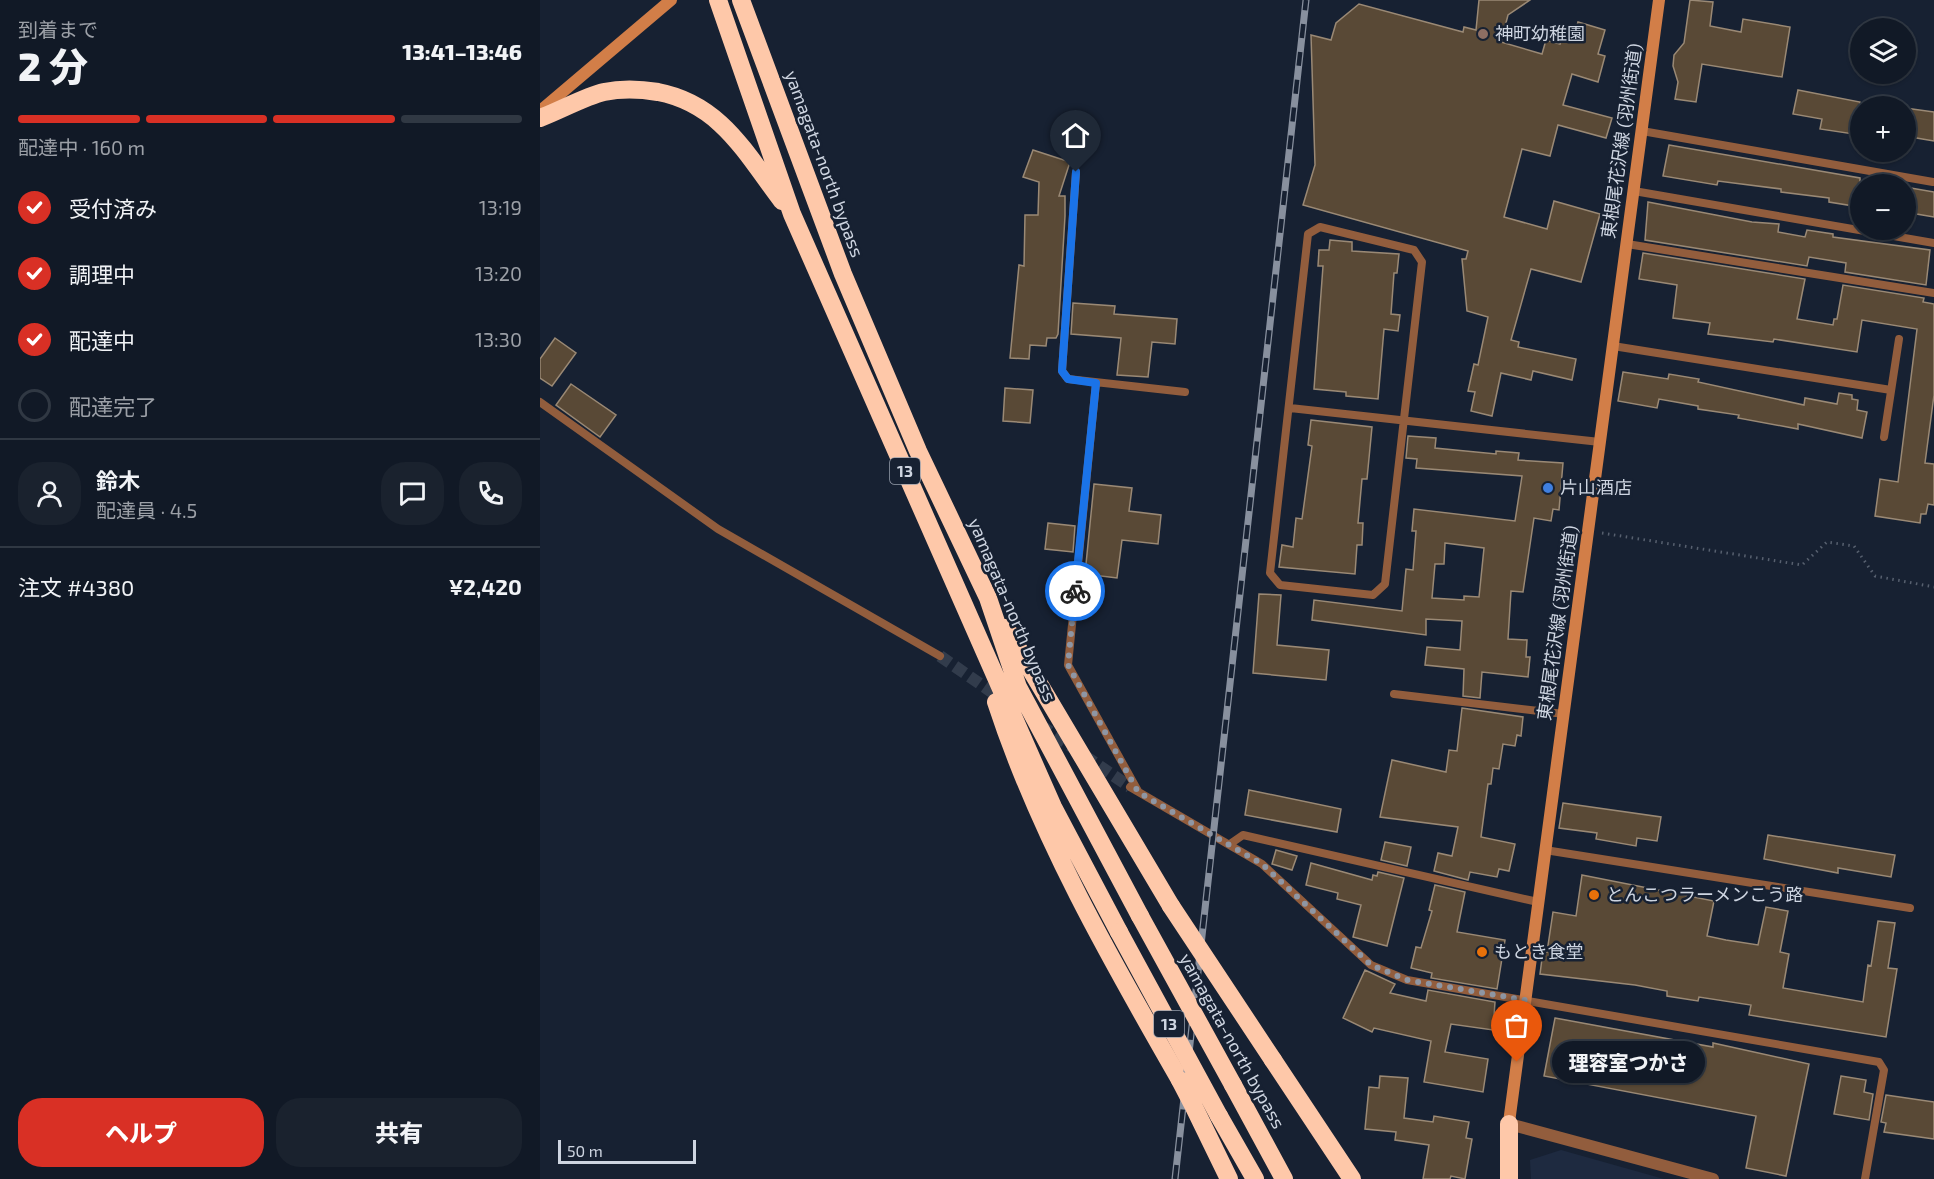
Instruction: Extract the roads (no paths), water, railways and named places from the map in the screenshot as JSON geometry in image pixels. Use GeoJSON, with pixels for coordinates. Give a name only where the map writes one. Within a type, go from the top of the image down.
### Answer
{"type":"FeatureCollection","features":[{"type":"Feature","properties":{"kind":"highway","name":"13"},"geometry":{"type":"LineString","coordinates":[[718,0],[792,214],[1053,807],[1254,1179]]}},
{"type":"Feature","properties":{"kind":"highway","name":"yamagata-north bypass"},"geometry":{"type":"LineString","coordinates":[[741,0],[843,274],[918,451],[988,598],[1018,687],[1284,1179]]}},
{"type":"Feature","properties":{"kind":"highway"},"geometry":{"type":"LineString","coordinates":[[540,118],[603,92],[636,88],[673,95],[701,106],[726,127],[792,214]]}},
{"type":"Feature","properties":{"kind":"highway"},"geometry":{"type":"LineString","coordinates":[[988,598],[1076,741],[1171,906],[1352,1179]]}},
{"type":"Feature","properties":{"kind":"highway"},"geometry":{"type":"LineString","coordinates":[[966,608],[1015,762],[1109,956],[1180,1080],[1229,1179]]}},
{"type":"Feature","properties":{"kind":"highway"},"geometry":{"type":"LineString","coordinates":[[1509,1124],[1509,1179]]}},
{"type":"Feature","properties":{"kind":"main road"},"geometry":{"type":"LineString","coordinates":[[540,111],[670,0]]}},
{"type":"Feature","properties":{"kind":"main road","name":"東根尾花沢線 (羽州街道)"},"geometry":{"type":"LineString","coordinates":[[1501,1179],[1659,0]]}},
{"type":"Feature","properties":{"kind":"street"},"geometry":{"type":"LineString","coordinates":[[1509,1124],[1713,1179]]}},
{"type":"Feature","properties":{"kind":"lane"},"geometry":{"type":"LineString","coordinates":[[1642,131],[1933,182]]}},
{"type":"Feature","properties":{"kind":"lane"},"geometry":{"type":"LineString","coordinates":[[1076,172],[1062,371],[1068,379],[1185,392]]}},
{"type":"Feature","properties":{"kind":"lane"},"geometry":{"type":"LineString","coordinates":[[1634,190],[1934,243]]}},
{"type":"Feature","properties":{"kind":"lane"},"geometry":{"type":"LineString","coordinates":[[1320,227],[1414,250],[1422,262],[1404,421],[1385,584],[1373,596],[1280,585],[1270,573],[1308,234],[1320,227]]}},
{"type":"Feature","properties":{"kind":"lane"},"geometry":{"type":"LineString","coordinates":[[1627,244],[1934,293]]}},
{"type":"Feature","properties":{"kind":"lane"},"geometry":{"type":"LineString","coordinates":[[1884,437],[1899,339]]}},
{"type":"Feature","properties":{"kind":"lane"},"geometry":{"type":"LineString","coordinates":[[1613,346],[1891,390]]}},
{"type":"Feature","properties":{"kind":"lane"},"geometry":{"type":"LineString","coordinates":[[1096,383],[1068,665],[1134,790],[1262,864],[1371,965],[1407,980],[1879,1062],[1884,1070],[1865,1179]]}},
{"type":"Feature","properties":{"kind":"lane"},"geometry":{"type":"LineString","coordinates":[[540,402],[718,529],[940,656]]}},
{"type":"Feature","properties":{"kind":"lane"},"geometry":{"type":"LineString","coordinates":[[1290,408],[1600,442]]}},
{"type":"Feature","properties":{"kind":"lane"},"geometry":{"type":"LineString","coordinates":[[1394,694],[1564,714]]}},
{"type":"Feature","properties":{"kind":"lane"},"geometry":{"type":"LineString","coordinates":[[1230,844],[1243,835],[1538,902]]}},
{"type":"Feature","properties":{"kind":"lane"},"geometry":{"type":"LineString","coordinates":[[1545,850],[1910,908]]}},
{"type":"Feature","properties":{"kind":"tunnel"},"geometry":{"type":"LineString","coordinates":[[940,656],[1006,702]]}},
{"type":"Feature","properties":{"kind":"tunnel"},"geometry":{"type":"LineString","coordinates":[[1040,725],[1130,787]]}},
{"type":"Feature","properties":{"kind":"railway"},"geometry":{"type":"LineString","coordinates":[[1175,1179],[1306,0]]}},
{"type":"Feature","properties":{"kind":"place","name":"神町幼稚園"},"geometry":{"type":"Point","coordinates":[1483,34]}},
{"type":"Feature","properties":{"kind":"place","name":"片山酒店"},"geometry":{"type":"Point","coordinates":[1548,488]}},
{"type":"Feature","properties":{"kind":"place","name":"とんこつラーメンこう路"},"geometry":{"type":"Point","coordinates":[1594,895]}},
{"type":"Feature","properties":{"kind":"place","name":"もとき食堂"},"geometry":{"type":"Point","coordinates":[1482,952]}},
{"type":"Feature","properties":{"kind":"place","name":"理容室つかさ"},"geometry":{"type":"Point","coordinates":[1517,1062]}}]}
